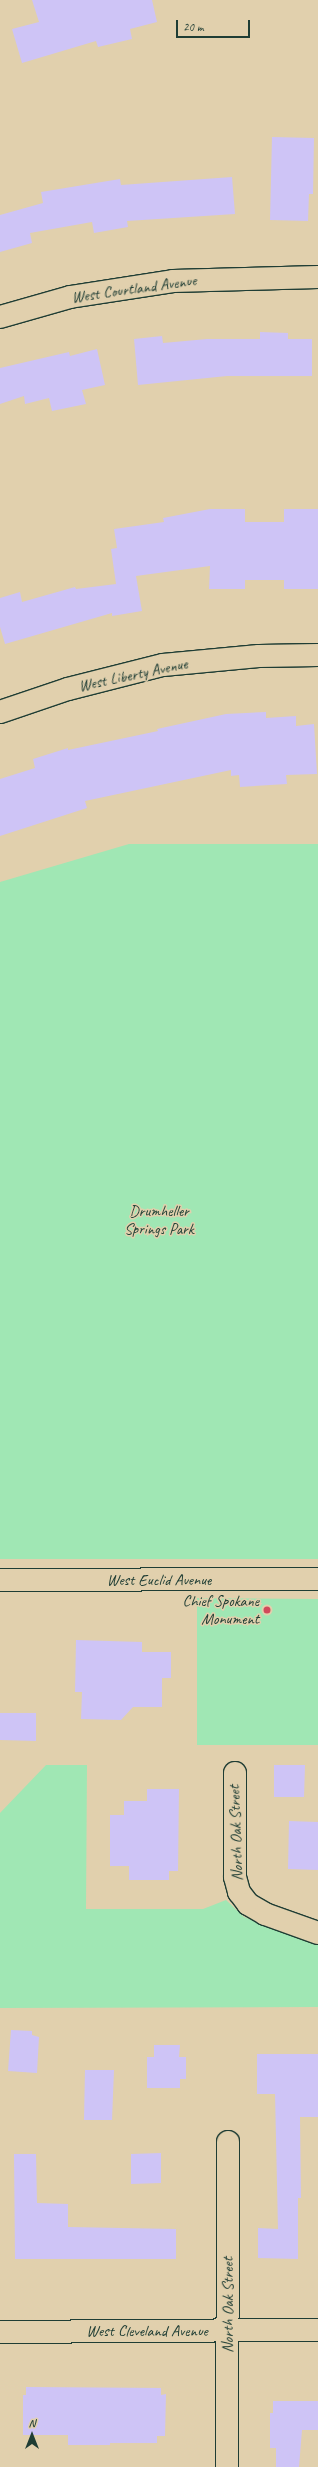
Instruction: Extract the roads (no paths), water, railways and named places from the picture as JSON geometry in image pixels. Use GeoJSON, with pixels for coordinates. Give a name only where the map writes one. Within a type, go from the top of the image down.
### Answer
{"type":"FeatureCollection","features":[{"type":"Feature","properties":{"kind":"street","name":"West Courtland Avenue"},"geometry":{"type":"LineString","coordinates":[[0,317],[70,297],[173,280],[318,277]]}},
{"type":"Feature","properties":{"kind":"street","name":"West Liberty Avenue"},"geometry":{"type":"LineString","coordinates":[[0,712],[68,689],[163,665],[259,656],[318,655]]}},
{"type":"Feature","properties":{"kind":"street","name":"West Euclid Avenue"},"geometry":{"type":"LineString","coordinates":[[0,1580],[318,1579]]}},
{"type":"Feature","properties":{"kind":"street","name":"North Oak Street"},"geometry":{"type":"LineString","coordinates":[[234,1773],[234,1870],[239,1892],[248,1904],[266,1914],[318,1933]]}},
{"type":"Feature","properties":{"kind":"street","name":"North Oak Street"},"geometry":{"type":"LineString","coordinates":[[227,2467],[228,2142]]}},
{"type":"Feature","properties":{"kind":"street","name":"West Cleveland Avenue"},"geometry":{"type":"LineString","coordinates":[[0,2332],[318,2330]]}},
{"type":"Feature","properties":{"kind":"place","name":"Chief Spokane Monument"},"geometry":{"type":"Point","coordinates":[267,1610]}},
{"type":"Feature","properties":{"kind":"park label","name":"Drumheller Springs Park"},"geometry":{"type":"Point","coordinates":[159,1220]}}]}
